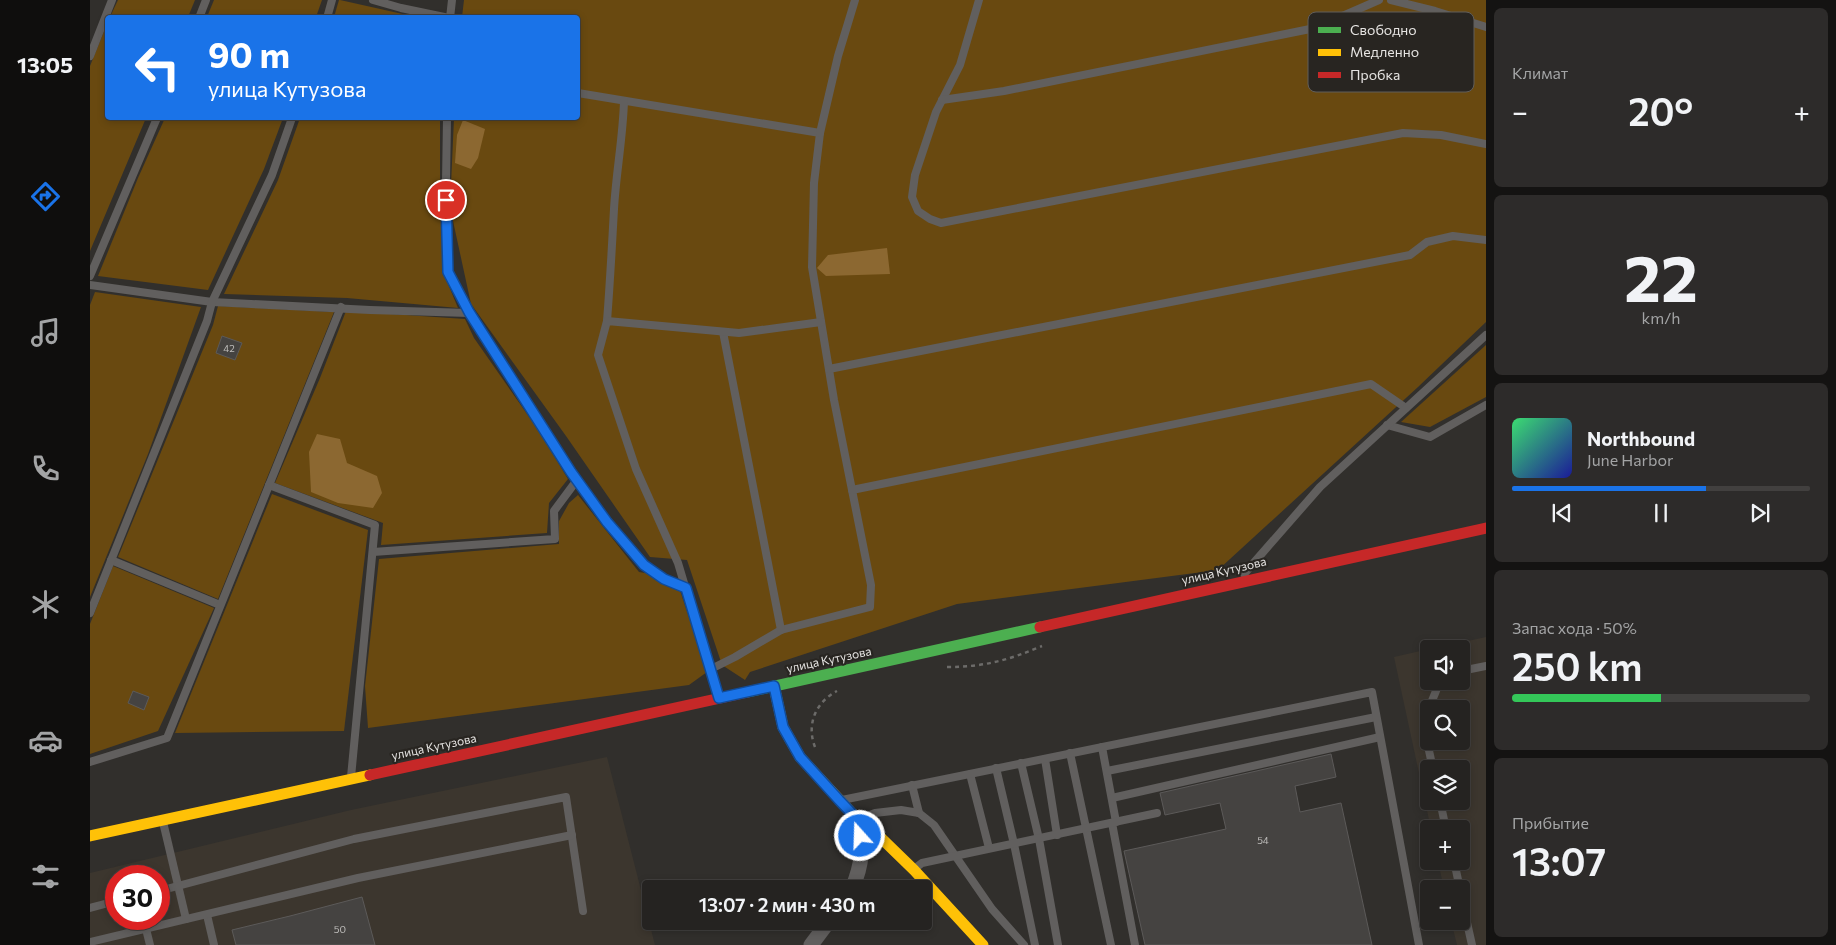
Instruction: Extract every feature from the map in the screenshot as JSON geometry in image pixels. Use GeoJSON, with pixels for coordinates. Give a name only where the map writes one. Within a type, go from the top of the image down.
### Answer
{"type":"FeatureCollection","features":[{"type":"Feature","properties":{"kind":"main road","name":"улица Кутузова"},"geometry":{"type":"LineString","coordinates":[[90,836],[852,670],[1238,582],[1486,528]]}},
{"type":"Feature","properties":{"kind":"main road"},"geometry":{"type":"LineString","coordinates":[[774,686],[783,727],[800,757],[858,820],[878,835],[914,870],[982,945]]}},
{"type":"Feature","properties":{"kind":"street"},"geometry":{"type":"LineString","coordinates":[[855,880],[862,853],[858,820]]}},
{"type":"Feature","properties":{"kind":"street"},"geometry":{"type":"LineString","coordinates":[[811,945],[822,930]]}},
{"type":"Feature","properties":{"kind":"lane"},"geometry":{"type":"LineString","coordinates":[[106,15],[112,0]]}},
{"type":"Feature","properties":{"kind":"lane"},"geometry":{"type":"LineString","coordinates":[[200,15],[206,0]]}},
{"type":"Feature","properties":{"kind":"lane"},"geometry":{"type":"LineString","coordinates":[[328,15],[332,0]]}},
{"type":"Feature","properties":{"kind":"lane"},"geometry":{"type":"LineString","coordinates":[[373,0],[435,15]]}},
{"type":"Feature","properties":{"kind":"lane"},"geometry":{"type":"LineString","coordinates":[[450,15],[452,0]]}},
{"type":"Feature","properties":{"kind":"lane"},"geometry":{"type":"LineString","coordinates":[[710,669],[736,657],[781,630],[870,607],[871,585],[828,369],[812,267],[814,184],[820,133],[838,56],[855,0]]}},
{"type":"Feature","properties":{"kind":"lane"},"geometry":{"type":"LineString","coordinates":[[979,0],[960,65],[936,112],[915,175],[912,197],[918,211],[930,219],[942,223],[1403,133],[1441,135],[1486,144]]}},
{"type":"Feature","properties":{"kind":"lane"},"geometry":{"type":"LineString","coordinates":[[1351,12],[1379,0]]}},
{"type":"Feature","properties":{"kind":"lane"},"geometry":{"type":"LineString","coordinates":[[1391,0],[1438,12]]}},
{"type":"Feature","properties":{"kind":"lane"},"geometry":{"type":"LineString","coordinates":[[90,56],[105,18]]}},
{"type":"Feature","properties":{"kind":"lane"},"geometry":{"type":"LineString","coordinates":[[1474,23],[1486,27]]}},
{"type":"Feature","properties":{"kind":"lane"},"geometry":{"type":"LineString","coordinates":[[942,100],[1004,91],[1308,29]]}},
{"type":"Feature","properties":{"kind":"lane"},"geometry":{"type":"LineString","coordinates":[[580,93],[820,133]]}},
{"type":"Feature","properties":{"kind":"lane"},"geometry":{"type":"LineString","coordinates":[[624,101],[624,122],[614,209],[607,320],[598,355],[636,469],[678,563],[719,698]]}},
{"type":"Feature","properties":{"kind":"lane"},"geometry":{"type":"LineString","coordinates":[[90,276],[156,120]]}},
{"type":"Feature","properties":{"kind":"lane"},"geometry":{"type":"LineString","coordinates":[[90,613],[207,321],[212,302],[272,175],[291,120]]}},
{"type":"Feature","properties":{"kind":"lane"},"geometry":{"type":"LineString","coordinates":[[448,120],[446,182],[448,272],[469,312],[577,480],[607,522],[644,565],[664,579],[686,588]]}},
{"type":"Feature","properties":{"kind":"lane"},"geometry":{"type":"LineString","coordinates":[[828,369],[1410,255],[1427,242],[1454,236],[1486,240]]}},
{"type":"Feature","properties":{"kind":"lane"},"geometry":{"type":"LineString","coordinates":[[90,284],[212,302],[341,307],[370,310],[469,312]]}},
{"type":"Feature","properties":{"kind":"lane"},"geometry":{"type":"LineString","coordinates":[[90,762],[167,738],[341,307]]}},
{"type":"Feature","properties":{"kind":"lane"},"geometry":{"type":"LineString","coordinates":[[607,320],[739,333],[821,322]]}},
{"type":"Feature","properties":{"kind":"lane"},"geometry":{"type":"LineString","coordinates":[[722,332],[781,630]]}},
{"type":"Feature","properties":{"kind":"lane"},"geometry":{"type":"LineString","coordinates":[[1238,582],[1320,487],[1486,335]]}},
{"type":"Feature","properties":{"kind":"lane"},"geometry":{"type":"LineString","coordinates":[[852,490],[1371,384],[1406,408]]}},
{"type":"Feature","properties":{"kind":"lane"},"geometry":{"type":"LineString","coordinates":[[1387,425],[1430,436],[1486,406]]}},
{"type":"Feature","properties":{"kind":"lane"},"geometry":{"type":"LineString","coordinates":[[373,552],[555,539],[554,511],[577,480]]}},
{"type":"Feature","properties":{"kind":"lane"},"geometry":{"type":"LineString","coordinates":[[269,485],[375,525],[351,779]]}},
{"type":"Feature","properties":{"kind":"lane"},"geometry":{"type":"LineString","coordinates":[[111,560],[220,605]]}},
{"type":"Feature","properties":{"kind":"lane"},"geometry":{"type":"LineString","coordinates":[[1470,669],[1486,666]]}},
{"type":"Feature","properties":{"kind":"lane"},"geometry":{"type":"LineString","coordinates":[[1431,760],[1423,723],[1436,690]]}},
{"type":"Feature","properties":{"kind":"lane"},"geometry":{"type":"LineString","coordinates":[[839,800],[1372,692],[1419,945]]}},
{"type":"Feature","properties":{"kind":"lane"},"geometry":{"type":"LineString","coordinates":[[1106,771],[1376,717]]}},
{"type":"Feature","properties":{"kind":"lane"},"geometry":{"type":"LineString","coordinates":[[1112,798],[1380,737]]}},
{"type":"Feature","properties":{"kind":"lane"},"geometry":{"type":"LineString","coordinates":[[1102,747],[1135,945]]}},
{"type":"Feature","properties":{"kind":"lane"},"geometry":{"type":"LineString","coordinates":[[1070,753],[1111,945]]}},
{"type":"Feature","properties":{"kind":"lane"},"geometry":{"type":"LineString","coordinates":[[1045,759],[1057,835]]}},
{"type":"Feature","properties":{"kind":"lane"},"geometry":{"type":"LineString","coordinates":[[1021,763],[1038,839],[1058,945]]}},
{"type":"Feature","properties":{"kind":"lane"},"geometry":{"type":"LineString","coordinates":[[996,768],[1014,844],[1034,945]]}},
{"type":"Feature","properties":{"kind":"lane"},"geometry":{"type":"LineString","coordinates":[[970,774],[988,848]]}},
{"type":"Feature","properties":{"kind":"lane"},"geometry":{"type":"LineString","coordinates":[[912,785],[919,813]]}},
{"type":"Feature","properties":{"kind":"lane"},"geometry":{"type":"LineString","coordinates":[[170,888],[354,839],[566,797],[583,911]]}},
{"type":"Feature","properties":{"kind":"lane"},"geometry":{"type":"LineString","coordinates":[[858,820],[875,813],[901,810],[919,813],[934,825],[992,909],[1024,945]]}},
{"type":"Feature","properties":{"kind":"lane"},"geometry":{"type":"LineString","coordinates":[[914,870],[922,862],[1157,813]]}},
{"type":"Feature","properties":{"kind":"lane"},"geometry":{"type":"LineString","coordinates":[[163,820],[186,920]]}},
{"type":"Feature","properties":{"kind":"lane"},"geometry":{"type":"LineString","coordinates":[[170,924],[358,878],[572,835]]}},
{"type":"Feature","properties":{"kind":"lane"},"geometry":{"type":"LineString","coordinates":[[90,908],[105,904]]}},
{"type":"Feature","properties":{"kind":"lane"},"geometry":{"type":"LineString","coordinates":[[206,915],[214,945]]}},
{"type":"Feature","properties":{"kind":"lane"},"geometry":{"type":"LineString","coordinates":[[90,942],[142,930]]}},
{"type":"Feature","properties":{"kind":"lane"},"geometry":{"type":"LineString","coordinates":[[146,930],[150,945]]}},
{"type":"Feature","properties":{"kind":"lane"},"geometry":{"type":"LineString","coordinates":[[1469,930],[1472,945]]}},
{"type":"Feature","properties":{"kind":"path"},"geometry":{"type":"LineString","coordinates":[[945,667],[968,667],[1010,659],[1042,646]]}},
{"type":"Feature","properties":{"kind":"path"},"geometry":{"type":"LineString","coordinates":[[817,752],[812,740],[812,724],[816,710],[824,699],[841,690]]}},
{"type":"Feature","properties":{"kind":"shaded area"},"geometry":{"type":"Polygon","coordinates":[[[118,0],[195,0],[189,15],[111,15],[118,0]]]}},
{"type":"Feature","properties":{"kind":"shaded area"},"geometry":{"type":"Polygon","coordinates":[[[214,0],[322,0],[317,15],[208,15],[214,0]]]}},
{"type":"Feature","properties":{"kind":"shaded area"},"geometry":{"type":"Polygon","coordinates":[[[340,0],[407,15],[335,15],[340,0]]]}},
{"type":"Feature","properties":{"kind":"shaded area"},"geometry":{"type":"Polygon","coordinates":[[[464,0],[1486,0],[1486,322],[1418,387],[1218,570],[957,604],[750,672],[745,680],[722,665],[687,560],[650,557],[471,304],[450,207],[454,120],[580,120],[580,15],[462,15],[464,0]]]}},
{"type":"Feature","properties":{"kind":"shaded area"},"geometry":{"type":"Polygon","coordinates":[[[105,29],[105,120],[145,120],[90,251],[90,66],[105,29]]]}},
{"type":"Feature","properties":{"kind":"shaded area"},"geometry":{"type":"Polygon","coordinates":[[[164,120],[282,120],[264,169],[208,290],[98,276],[164,120]]]}},
{"type":"Feature","properties":{"kind":"shaded area"},"geometry":{"type":"Polygon","coordinates":[[[299,120],[440,120],[440,205],[444,274],[458,308],[347,298],[224,294],[278,180],[299,120]]]}},
{"type":"Feature","properties":{"kind":"shaded area"},"geometry":{"type":"Polygon","coordinates":[[[463,120],[485,129],[478,158],[471,169],[455,163],[457,135],[463,120]]]}},
{"type":"Feature","properties":{"kind":"shaded area"},"geometry":{"type":"Polygon","coordinates":[[[887,248],[890,274],[826,276],[817,268],[828,255],[887,248]]]}},
{"type":"Feature","properties":{"kind":"shaded area"},"geometry":{"type":"Polygon","coordinates":[[[95,292],[201,307],[148,454],[90,597],[90,305],[95,292]]]}},
{"type":"Feature","properties":{"kind":"shaded area"},"geometry":{"type":"Polygon","coordinates":[[[218,306],[334,312],[218,599],[118,557],[213,325],[218,306]]]}},
{"type":"Feature","properties":{"kind":"shaded area"},"geometry":{"type":"Polygon","coordinates":[[[346,311],[465,319],[474,338],[539,431],[568,479],[549,503],[547,533],[381,545],[383,523],[275,483],[320,378],[346,311]]]}},
{"type":"Feature","properties":{"kind":"shaded area"},"geometry":{"type":"Polygon","coordinates":[[[1486,345],[1486,397],[1430,427],[1401,422],[1486,345]]]}},
{"type":"Feature","properties":{"kind":"shaded area"},"geometry":{"type":"Polygon","coordinates":[[[317,434],[340,439],[347,463],[377,476],[382,493],[373,508],[338,503],[311,492],[309,452],[317,434]]]}},
{"type":"Feature","properties":{"kind":"shaded area"},"geometry":{"type":"Polygon","coordinates":[[[272,494],[368,530],[344,731],[175,733],[272,494]]]}},
{"type":"Feature","properties":{"kind":"shaded area"},"geometry":{"type":"Polygon","coordinates":[[[578,495],[639,572],[676,578],[707,672],[689,685],[368,728],[365,686],[379,559],[559,544],[559,521],[569,503],[578,495]]]}},
{"type":"Feature","properties":{"kind":"shaded area"},"geometry":{"type":"Polygon","coordinates":[[[113,566],[214,608],[158,731],[90,754],[90,624],[113,566]]]}},
{"type":"Feature","properties":{"kind":"shaded area"},"geometry":{"type":"Polygon","coordinates":[[[1486,637],[1486,945],[1457,945],[1453,930],[1470,930],[1470,880],[1442,880],[1440,870],[1470,870],[1470,820],[1429,820],[1427,810],[1470,810],[1470,760],[1420,760],[1420,778],[1394,657],[1420,651],[1420,690],[1470,690],[1470,640],[1486,637]]]}},
{"type":"Feature","properties":{"kind":"shaded area"},"geometry":{"type":"Polygon","coordinates":[[[607,757],[642,894],[642,930],[651,930],[655,945],[90,945],[90,873],[105,869],[105,930],[170,930],[170,865],[123,865],[351,810],[607,757]]]}},
{"type":"Feature","properties":{"kind":"building"},"geometry":{"type":"Polygon","coordinates":[[[222,336],[242,343],[235,360],[216,353],[222,336]]]}},
{"type":"Feature","properties":{"kind":"building"},"geometry":{"type":"Polygon","coordinates":[[[133,691],[149,697],[144,710],[128,703],[133,691]]]}},
{"type":"Feature","properties":{"kind":"building"},"geometry":{"type":"Polygon","coordinates":[[[1331,754],[1336,777],[1295,786],[1300,812],[1341,803],[1372,945],[1145,945],[1124,851],[1226,829],[1220,803],[1165,815],[1160,793],[1331,754]]]}},
{"type":"Feature","properties":{"kind":"building"},"geometry":{"type":"Polygon","coordinates":[[[362,897],[375,945],[236,945],[232,930],[362,897]]]}},
{"type":"Feature","properties":{"kind":"traffic: fast"},"geometry":{"type":"LineString","coordinates":[[748,692],[1040,627]]}},
{"type":"Feature","properties":{"kind":"traffic: slow"},"geometry":{"type":"LineString","coordinates":[[774,686],[783,727],[800,757],[858,820],[878,835],[914,870],[983,945]]}},
{"type":"Feature","properties":{"kind":"traffic: slow"},"geometry":{"type":"LineString","coordinates":[[90,836],[370,775]]}},
{"type":"Feature","properties":{"kind":"traffic: jam"},"geometry":{"type":"LineString","coordinates":[[1040,627],[1486,528]]}},
{"type":"Feature","properties":{"kind":"traffic: jam"},"geometry":{"type":"LineString","coordinates":[[370,775],[748,692]]}},
{"type":"Feature","properties":{"kind":"route"},"geometry":{"type":"LineString","coordinates":[[446,200],[448,272],[469,312],[571,472],[607,522],[644,565],[664,579],[686,588],[719,698],[774,686],[783,727],[800,757],[858,820],[860,836]]}}]}
